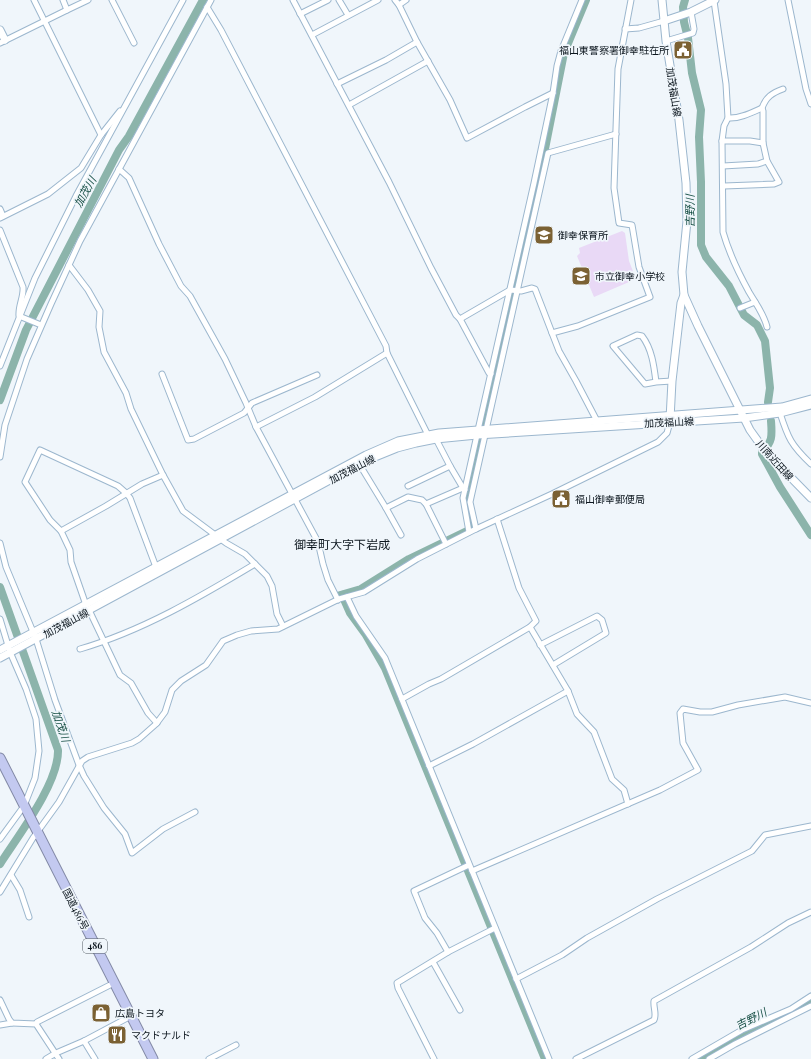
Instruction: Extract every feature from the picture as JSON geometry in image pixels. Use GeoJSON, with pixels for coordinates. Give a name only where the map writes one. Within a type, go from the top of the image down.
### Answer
{"type":"FeatureCollection","features":[{"type":"Feature","properties":{"kind":"highway","name":"国道486号"},"geometry":{"type":"LineString","coordinates":[[0,758],[35,835],[129,1018],[153,1059]]}},
{"type":"Feature","properties":{"kind":"highway","name":"国道486号"},"geometry":{"type":"LineString","coordinates":[[0,772],[22,808]]}},
{"type":"Feature","properties":{"kind":"highway","name":"国道486号"},"geometry":{"type":"LineString","coordinates":[[129,1018],[146,1059]]}},
{"type":"Feature","properties":{"kind":"main road","name":"加茂福山線"},"geometry":{"type":"LineString","coordinates":[[662,0],[666,41],[679,120],[686,183],[687,221],[682,272],[684,295],[744,418]]}},
{"type":"Feature","properties":{"kind":"main road"},"geometry":{"type":"LineString","coordinates":[[664,21],[714,0]]}},
{"type":"Feature","properties":{"kind":"main road"},"geometry":{"type":"LineString","coordinates":[[0,30],[3,42]]}},
{"type":"Feature","properties":{"kind":"main road"},"geometry":{"type":"LineString","coordinates":[[670,419],[672,381],[681,303],[684,295]]}},
{"type":"Feature","properties":{"kind":"main road","name":"加茂福山線"},"geometry":{"type":"LineString","coordinates":[[0,658],[11,648],[33,636],[398,441],[428,435],[670,419],[740,410],[782,407],[811,399]]}},
{"type":"Feature","properties":{"kind":"main road","name":"加茂福山線"},"geometry":{"type":"LineString","coordinates":[[358,462],[397,448],[436,439],[481,432],[597,421],[744,418],[780,413],[811,405]]}},
{"type":"Feature","properties":{"kind":"main road","name":"川南近田線"},"geometry":{"type":"LineString","coordinates":[[744,418],[750,430],[764,449],[811,498]]}},
{"type":"Feature","properties":{"kind":"main road","name":"加茂福山線"},"geometry":{"type":"LineString","coordinates":[[88,607],[156,567],[218,537]]}},
{"type":"Feature","properties":{"kind":"main road","name":"加茂福山線"},"geometry":{"type":"LineString","coordinates":[[0,650],[11,648]]}},
{"type":"Feature","properties":{"kind":"street"},"geometry":{"type":"LineString","coordinates":[[34,0],[101,135]]}},
{"type":"Feature","properties":{"kind":"street"},"geometry":{"type":"LineString","coordinates":[[62,0],[68,10]]}},
{"type":"Feature","properties":{"kind":"street"},"geometry":{"type":"LineString","coordinates":[[3,42],[88,0]]}},
{"type":"Feature","properties":{"kind":"street"},"geometry":{"type":"LineString","coordinates":[[112,0],[134,43]]}},
{"type":"Feature","properties":{"kind":"street"},"geometry":{"type":"LineString","coordinates":[[0,366],[34,278],[76,196],[183,0]]}},
{"type":"Feature","properties":{"kind":"street"},"geometry":{"type":"LineString","coordinates":[[0,457],[5,425],[27,359],[80,241],[211,0]]}},
{"type":"Feature","properties":{"kind":"street"},"geometry":{"type":"LineString","coordinates":[[293,0],[389,182],[456,315],[460,319],[489,373],[492,374]]}},
{"type":"Feature","properties":{"kind":"street"},"geometry":{"type":"LineString","coordinates":[[300,14],[328,0]]}},
{"type":"Feature","properties":{"kind":"street"},"geometry":{"type":"LineString","coordinates":[[339,0],[348,15]]}},
{"type":"Feature","properties":{"kind":"street"},"geometry":{"type":"LineString","coordinates":[[312,35],[378,0]]}},
{"type":"Feature","properties":{"kind":"street"},"geometry":{"type":"LineString","coordinates":[[395,0],[450,100],[467,138],[524,106],[553,93]]}},
{"type":"Feature","properties":{"kind":"street"},"geometry":{"type":"LineString","coordinates":[[399,5],[406,0]]}},
{"type":"Feature","properties":{"kind":"street"},"geometry":{"type":"LineString","coordinates":[[467,491],[481,432],[492,374],[514,291],[557,66],[561,51],[582,0]]}},
{"type":"Feature","properties":{"kind":"street"},"geometry":{"type":"LineString","coordinates":[[552,333],[578,326],[650,297],[638,267],[632,225],[619,223],[614,188],[618,69],[631,0]]}},
{"type":"Feature","properties":{"kind":"street"},"geometry":{"type":"LineString","coordinates":[[714,0],[726,84],[728,118],[724,126],[722,141],[724,232],[726,243],[738,272],[765,318],[767,328]]}},
{"type":"Feature","properties":{"kind":"street"},"geometry":{"type":"LineString","coordinates":[[788,0],[806,89],[811,104]]}},
{"type":"Feature","properties":{"kind":"street"},"geometry":{"type":"LineString","coordinates":[[207,7],[221,30],[386,346],[387,353],[428,435],[436,439],[450,466],[467,491],[476,529]]}},
{"type":"Feature","properties":{"kind":"street"},"geometry":{"type":"LineString","coordinates":[[666,41],[693,33],[694,29],[686,13]]}},
{"type":"Feature","properties":{"kind":"street"},"geometry":{"type":"LineString","coordinates":[[625,29],[639,28],[664,21]]}},
{"type":"Feature","properties":{"kind":"street"},"geometry":{"type":"LineString","coordinates":[[337,84],[386,60],[417,42]]}},
{"type":"Feature","properties":{"kind":"street"},"geometry":{"type":"LineString","coordinates":[[348,105],[428,61]]}},
{"type":"Feature","properties":{"kind":"street"},"geometry":{"type":"LineString","coordinates":[[724,186],[774,184],[779,182],[767,161],[763,143],[762,108],[765,100],[769,96],[783,89]]}},
{"type":"Feature","properties":{"kind":"street"},"geometry":{"type":"LineString","coordinates":[[728,118],[745,115],[762,108]]}},
{"type":"Feature","properties":{"kind":"street"},"geometry":{"type":"LineString","coordinates":[[0,209],[2,217],[48,194],[81,168],[101,135],[121,110],[123,110]]}},
{"type":"Feature","properties":{"kind":"street"},"geometry":{"type":"LineString","coordinates":[[469,531],[464,498],[467,491],[548,153],[616,134]]}},
{"type":"Feature","properties":{"kind":"street"},"geometry":{"type":"LineString","coordinates":[[722,141],[750,141],[763,143]]}},
{"type":"Feature","properties":{"kind":"street"},"geometry":{"type":"LineString","coordinates":[[723,166],[758,164],[767,161]]}},
{"type":"Feature","properties":{"kind":"street"},"geometry":{"type":"LineString","coordinates":[[119,169],[129,178],[159,244],[181,286],[190,296],[225,359],[256,427],[318,542],[328,580],[356,616],[385,658],[470,865],[492,929],[516,979],[549,1059]]}},
{"type":"Feature","properties":{"kind":"street"},"geometry":{"type":"LineString","coordinates":[[0,230],[23,287],[19,316]]}},
{"type":"Feature","properties":{"kind":"street"},"geometry":{"type":"LineString","coordinates":[[69,265],[88,290],[100,311],[99,328],[104,352],[126,393],[163,475],[183,512],[245,554],[267,576],[274,596],[274,604],[277,614],[283,626]]}},
{"type":"Feature","properties":{"kind":"street"},"geometry":{"type":"LineString","coordinates":[[460,319],[514,291],[521,292],[532,288],[535,289],[559,351],[597,421]]}},
{"type":"Feature","properties":{"kind":"street"},"geometry":{"type":"LineString","coordinates":[[740,308],[755,302]]}},
{"type":"Feature","properties":{"kind":"street"},"geometry":{"type":"LineString","coordinates":[[19,316],[42,325]]}},
{"type":"Feature","properties":{"kind":"street"},"geometry":{"type":"LineString","coordinates":[[656,382],[653,361],[647,343],[642,336],[637,335],[613,346],[644,384],[672,381]]}},
{"type":"Feature","properties":{"kind":"street"},"geometry":{"type":"LineString","coordinates":[[256,427],[315,397],[387,353]]}},
{"type":"Feature","properties":{"kind":"street"},"geometry":{"type":"LineString","coordinates":[[162,374],[188,440],[194,439],[244,413],[252,403],[317,375]]}},
{"type":"Feature","properties":{"kind":"street"},"geometry":{"type":"LineString","coordinates":[[780,413],[786,431],[794,447],[811,464]]}},
{"type":"Feature","properties":{"kind":"street"},"geometry":{"type":"LineString","coordinates":[[0,892],[35,835],[59,802],[73,779],[79,765],[88,756],[132,743],[139,739],[157,723],[165,712],[172,690],[181,681],[206,665],[223,641],[251,631],[278,628],[343,599],[364,592],[446,542],[552,494],[658,442],[667,433],[670,419]]}},
{"type":"Feature","properties":{"kind":"street"},"geometry":{"type":"LineString","coordinates":[[156,567],[130,498],[126,493],[118,486],[40,450],[25,482],[50,520],[61,531],[70,550],[71,562],[88,607],[120,675],[131,683],[148,713],[157,723]]}},
{"type":"Feature","properties":{"kind":"street"},"geometry":{"type":"LineString","coordinates":[[358,462],[401,536]]}},
{"type":"Feature","properties":{"kind":"street"},"geometry":{"type":"LineString","coordinates":[[408,486],[450,466]]}},
{"type":"Feature","properties":{"kind":"street"},"geometry":{"type":"LineString","coordinates":[[61,531],[142,484],[163,475]]}},
{"type":"Feature","properties":{"kind":"street"},"geometry":{"type":"LineString","coordinates":[[426,504],[467,491]]}},
{"type":"Feature","properties":{"kind":"street"},"geometry":{"type":"LineString","coordinates":[[386,508],[408,497],[422,500],[426,504],[446,542]]}},
{"type":"Feature","properties":{"kind":"street"},"geometry":{"type":"LineString","coordinates":[[402,699],[441,679],[530,627],[536,622],[519,588],[497,519]]}},
{"type":"Feature","properties":{"kind":"street"},"geometry":{"type":"LineString","coordinates":[[0,543],[6,566],[33,636],[79,765],[84,776],[104,808],[125,834],[132,853],[163,829],[195,812]]}},
{"type":"Feature","properties":{"kind":"street"},"geometry":{"type":"LineString","coordinates":[[80,649],[104,642],[144,625],[212,590],[255,564]]}},
{"type":"Feature","properties":{"kind":"street"},"geometry":{"type":"LineString","coordinates":[[540,645],[597,616],[602,620],[606,633],[553,665]]}},
{"type":"Feature","properties":{"kind":"street"},"geometry":{"type":"LineString","coordinates":[[0,619],[36,719],[39,751],[35,778],[22,808],[0,839]]}},
{"type":"Feature","properties":{"kind":"street"},"geometry":{"type":"LineString","coordinates":[[530,627],[568,691],[577,714],[594,732],[612,779],[624,790],[628,804]]}},
{"type":"Feature","properties":{"kind":"street"},"geometry":{"type":"LineString","coordinates":[[429,766],[473,744],[568,691]]}},
{"type":"Feature","properties":{"kind":"street"},"geometry":{"type":"LineString","coordinates":[[472,871],[660,790],[698,770],[683,743],[680,713],[683,709],[700,712],[712,712],[738,705],[785,696],[811,703]]}},
{"type":"Feature","properties":{"kind":"street"},"geometry":{"type":"LineString","coordinates":[[516,979],[562,955],[587,938],[657,900],[752,851],[765,835],[811,826]]}},
{"type":"Feature","properties":{"kind":"street"},"geometry":{"type":"LineString","coordinates":[[448,952],[437,933],[425,918],[414,891],[470,865]]}},
{"type":"Feature","properties":{"kind":"street"},"geometry":{"type":"LineString","coordinates":[[11,875],[20,890],[29,917]]}},
{"type":"Feature","properties":{"kind":"street"},"geometry":{"type":"LineString","coordinates":[[576,1059],[654,1020],[656,1017],[653,1004],[654,1001],[751,947],[788,923],[811,912]]}},
{"type":"Feature","properties":{"kind":"street"},"geometry":{"type":"LineString","coordinates":[[434,1059],[398,988],[397,983],[448,952],[492,929]]}},
{"type":"Feature","properties":{"kind":"street"},"geometry":{"type":"LineString","coordinates":[[433,962],[460,1010]]}},
{"type":"Feature","properties":{"kind":"street"},"geometry":{"type":"LineString","coordinates":[[0,1025],[12,1023],[36,1024],[112,984]]}},
{"type":"Feature","properties":{"kind":"street"},"geometry":{"type":"LineString","coordinates":[[692,1059],[742,1030],[791,1009],[811,996]]}},
{"type":"Feature","properties":{"kind":"street"},"geometry":{"type":"LineString","coordinates":[[0,1000],[12,1023]]}},
{"type":"Feature","properties":{"kind":"street"},"geometry":{"type":"LineString","coordinates":[[709,1059],[735,1044],[811,1006]]}},
{"type":"Feature","properties":{"kind":"street"},"geometry":{"type":"LineString","coordinates":[[46,1059],[129,1018]]}},
{"type":"Feature","properties":{"kind":"street"},"geometry":{"type":"LineString","coordinates":[[36,1024],[59,1059]]}},
{"type":"Feature","properties":{"kind":"street"},"geometry":{"type":"LineString","coordinates":[[84,1041],[94,1059]]}},
{"type":"Feature","properties":{"kind":"street"},"geometry":{"type":"LineString","coordinates":[[210,1059],[236,1045]]}},
{"type":"Feature","properties":{"kind":"shaded area"},"geometry":{"type":"Polygon","coordinates":[[[622,231],[625,233],[629,261],[636,279],[594,297],[577,256],[580,253],[579,248],[622,231]]]}},
{"type":"Feature","properties":{"kind":"waterway","name":"加茂川"},"geometry":{"type":"LineString","coordinates":[[0,400],[26,330],[119,150],[129,136],[203,0]]}},
{"type":"Feature","properties":{"kind":"waterway"},"geometry":{"type":"LineString","coordinates":[[337,596],[361,589],[409,559],[471,529],[472,525],[466,499],[467,494],[541,169],[564,53],[586,0]]}},
{"type":"Feature","properties":{"kind":"waterway","name":"吉野川"},"geometry":{"type":"LineString","coordinates":[[685,0],[683,7],[684,22],[688,38],[692,73],[701,110],[699,137],[701,245],[706,257],[729,286],[744,315],[757,325],[765,341],[770,388],[768,402]]}},
{"type":"Feature","properties":{"kind":"waterway","name":"吉野川"},"geometry":{"type":"LineString","coordinates":[[771,421],[771,438],[762,454],[780,487],[811,535]]}},
{"type":"Feature","properties":{"kind":"waterway","name":"加茂川"},"geometry":{"type":"LineString","coordinates":[[0,587],[58,750],[57,763],[45,793],[27,824],[0,864]]}},
{"type":"Feature","properties":{"kind":"waterway"},"geometry":{"type":"LineString","coordinates":[[342,595],[350,613],[366,635],[385,668],[545,1059]]}},
{"type":"Feature","properties":{"kind":"waterway","name":"吉野川"},"geometry":{"type":"LineString","coordinates":[[703,1059],[749,1032],[811,1002]]}},
{"type":"Feature","properties":{"kind":"place","name":"福山東警察署御幸駐在所"},"geometry":{"type":"Point","coordinates":[683,50]}},
{"type":"Feature","properties":{"kind":"place","name":"御幸保育所"},"geometry":{"type":"Point","coordinates":[544,235]}},
{"type":"Feature","properties":{"kind":"place","name":"市立御幸小学校"},"geometry":{"type":"Point","coordinates":[581,276]}},
{"type":"Feature","properties":{"kind":"place","name":"福山御幸郵便局"},"geometry":{"type":"Point","coordinates":[561,499]}},
{"type":"Feature","properties":{"kind":"place","name":"広島トヨタ"},"geometry":{"type":"Point","coordinates":[101,1013]}},
{"type":"Feature","properties":{"kind":"place","name":"マクドナルド"},"geometry":{"type":"Point","coordinates":[117,1035]}},
{"type":"Feature","properties":{"kind":"district","name":"御幸町大字下岩成"},"geometry":{"type":"Point","coordinates":[342,545]}}]}
